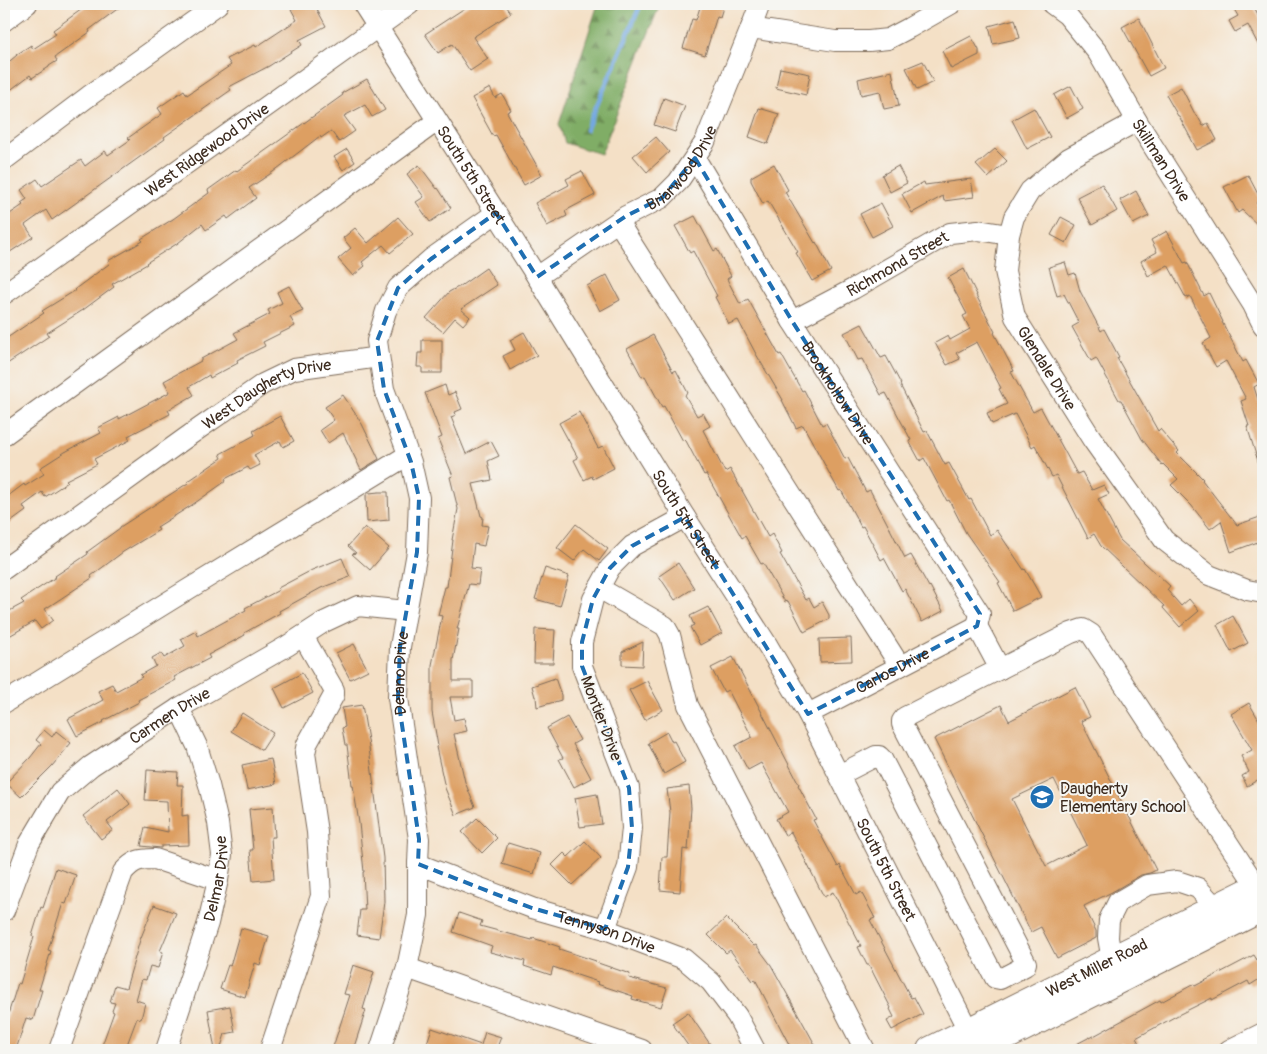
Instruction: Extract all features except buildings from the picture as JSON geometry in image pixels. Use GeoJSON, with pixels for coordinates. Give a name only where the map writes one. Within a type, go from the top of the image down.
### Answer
{"type":"FeatureCollection","features":[{"type":"Feature","properties":{"kind":"main road","name":"West Miller Road"},"geometry":{"type":"LineString","coordinates":[[975,1044],[1112,960],[1216,908],[1261,893]]}},
{"type":"Feature","properties":{"kind":"main road","name":"West Miller Road"},"geometry":{"type":"LineString","coordinates":[[930,1050],[975,1044],[1261,893]]}},
{"type":"Feature","properties":{"kind":"street"},"geometry":{"type":"LineString","coordinates":[[4,21],[27,4]]}},
{"type":"Feature","properties":{"kind":"street"},"geometry":{"type":"LineString","coordinates":[[4,160],[89,96],[218,4]]}},
{"type":"Feature","properties":{"kind":"street","name":"South 5th Street"},"geometry":{"type":"LineString","coordinates":[[363,4],[537,277],[685,517],[768,646],[808,714],[975,1044]]}},
{"type":"Feature","properties":{"kind":"street","name":"West Ridgewood Drive"},"geometry":{"type":"LineString","coordinates":[[4,294],[410,4]]}},
{"type":"Feature","properties":{"kind":"street","name":"Briarwood Drive"},"geometry":{"type":"LineString","coordinates":[[537,277],[626,216],[662,198],[678,182],[705,142],[760,4]]}},
{"type":"Feature","properties":{"kind":"street"},"geometry":{"type":"LineString","coordinates":[[751,28],[835,41],[888,39],[951,4]]}},
{"type":"Feature","properties":{"kind":"street","name":"Skillman Drive"},"geometry":{"type":"LineString","coordinates":[[1052,4],[1067,15],[1098,53],[1137,121],[1253,305],[1263,325]]}},
{"type":"Feature","properties":{"kind":"street"},"geometry":{"type":"LineString","coordinates":[[4,435],[437,121]]}},
{"type":"Feature","properties":{"kind":"street","name":"Glendale Drive"},"geometry":{"type":"LineString","coordinates":[[1137,121],[1069,158],[1030,190],[1014,217],[1008,235],[1005,271],[1015,317],[1092,439],[1164,540],[1209,575],[1247,590],[1263,594]]}},
{"type":"Feature","properties":{"kind":"street","name":"Brookhollow Drive"},"geometry":{"type":"LineString","coordinates":[[696,158],[792,321],[980,614],[978,626],[1000,669]]}},
{"type":"Feature","properties":{"kind":"street"},"geometry":{"type":"LineString","coordinates":[[379,358],[377,341],[386,311],[398,288],[431,259],[496,213]]}},
{"type":"Feature","properties":{"kind":"street"},"geometry":{"type":"LineString","coordinates":[[618,222],[900,666]]}},
{"type":"Feature","properties":{"kind":"street","name":"Richmond Street"},"geometry":{"type":"LineString","coordinates":[[792,321],[853,289],[950,233],[978,230],[1008,235]]}},
{"type":"Feature","properties":{"kind":"street","name":"Delano Drive"},"geometry":{"type":"LineString","coordinates":[[379,358],[384,390],[408,455],[419,498],[417,552],[400,647],[398,698],[419,840],[418,915],[407,968],[380,1050]]}},
{"type":"Feature","properties":{"kind":"street","name":"West Daugherty Drive"},"geometry":{"type":"LineString","coordinates":[[4,569],[186,437],[264,384],[294,369],[379,358]]}},
{"type":"Feature","properties":{"kind":"street"},"geometry":{"type":"LineString","coordinates":[[4,704],[408,455]]}},
{"type":"Feature","properties":{"kind":"street","name":"Montier Drive"},"geometry":{"type":"LineString","coordinates":[[605,929],[628,866],[632,828],[629,788],[582,666],[582,642],[593,599],[610,568],[632,546],[685,517]]}},
{"type":"Feature","properties":{"kind":"street"},"geometry":{"type":"LineString","coordinates":[[599,588],[665,626],[670,635],[688,705],[865,1050]]}},
{"type":"Feature","properties":{"kind":"street","name":"Carmen Drive"},"geometry":{"type":"LineString","coordinates":[[4,911],[29,844],[60,792],[90,766],[179,708],[288,646],[324,622],[358,606],[406,611]]}},
{"type":"Feature","properties":{"kind":"street","name":"Carlos Drive"},"geometry":{"type":"LineString","coordinates":[[808,714],[978,626]]}},
{"type":"Feature","properties":{"kind":"street"},"geometry":{"type":"LineString","coordinates":[[839,775],[876,756],[882,759],[995,978],[1000,979],[1025,966],[1026,963],[902,721],[905,717],[1082,629],[1091,634],[1261,893]]}},
{"type":"Feature","properties":{"kind":"street"},"geometry":{"type":"LineString","coordinates":[[270,1050],[321,896],[317,832],[305,753],[307,744],[334,695],[334,690],[303,636]]}},
{"type":"Feature","properties":{"kind":"street","name":"Delmar Drive"},"geometry":{"type":"LineString","coordinates":[[166,1050],[208,923],[222,855],[218,824],[209,785],[197,746],[179,708]]}},
{"type":"Feature","properties":{"kind":"street"},"geometry":{"type":"LineString","coordinates":[[59,1050],[123,872],[135,861],[144,859],[155,860],[218,880]]}},
{"type":"Feature","properties":{"kind":"street","name":"Tennyson Drive"},"geometry":{"type":"LineString","coordinates":[[418,864],[532,908],[605,929],[684,959],[711,982],[737,1016],[755,1050]]}},
{"type":"Feature","properties":{"kind":"street"},"geometry":{"type":"LineString","coordinates":[[1112,960],[1108,938],[1109,920],[1118,902],[1147,885],[1177,881],[1198,888],[1216,908]]}},
{"type":"Feature","properties":{"kind":"street"},"geometry":{"type":"LineString","coordinates":[[407,968],[642,1050]]}},
{"type":"Feature","properties":{"kind":"street"},"geometry":{"type":"LineString","coordinates":[[1229,1050],[1263,1033]]}},
{"type":"Feature","properties":{"kind":"highlighted area"},"geometry":{"type":"Polygon","coordinates":[[[695,158],[792,321],[980,614],[977,626],[808,714],[685,517],[632,546],[610,568],[593,599],[582,642],[582,666],[629,788],[632,828],[628,867],[605,929],[532,908],[418,864],[419,839],[398,698],[400,647],[417,552],[419,498],[411,462],[384,389],[377,341],[398,288],[431,259],[496,213],[537,277],[626,216],[662,198],[695,158]]]}},
{"type":"Feature","properties":{"kind":"green space"},"geometry":{"type":"Polygon","coordinates":[[[598,4],[660,4],[601,154],[565,143],[559,124],[598,4]]]}},
{"type":"Feature","properties":{"kind":"waterway"},"geometry":{"type":"LineString","coordinates":[[586,130],[641,4]]}},
{"type":"Feature","properties":{"kind":"place","name":"Daugherty Elementary School"},"geometry":{"type":"Point","coordinates":[1042,797]}}]}
